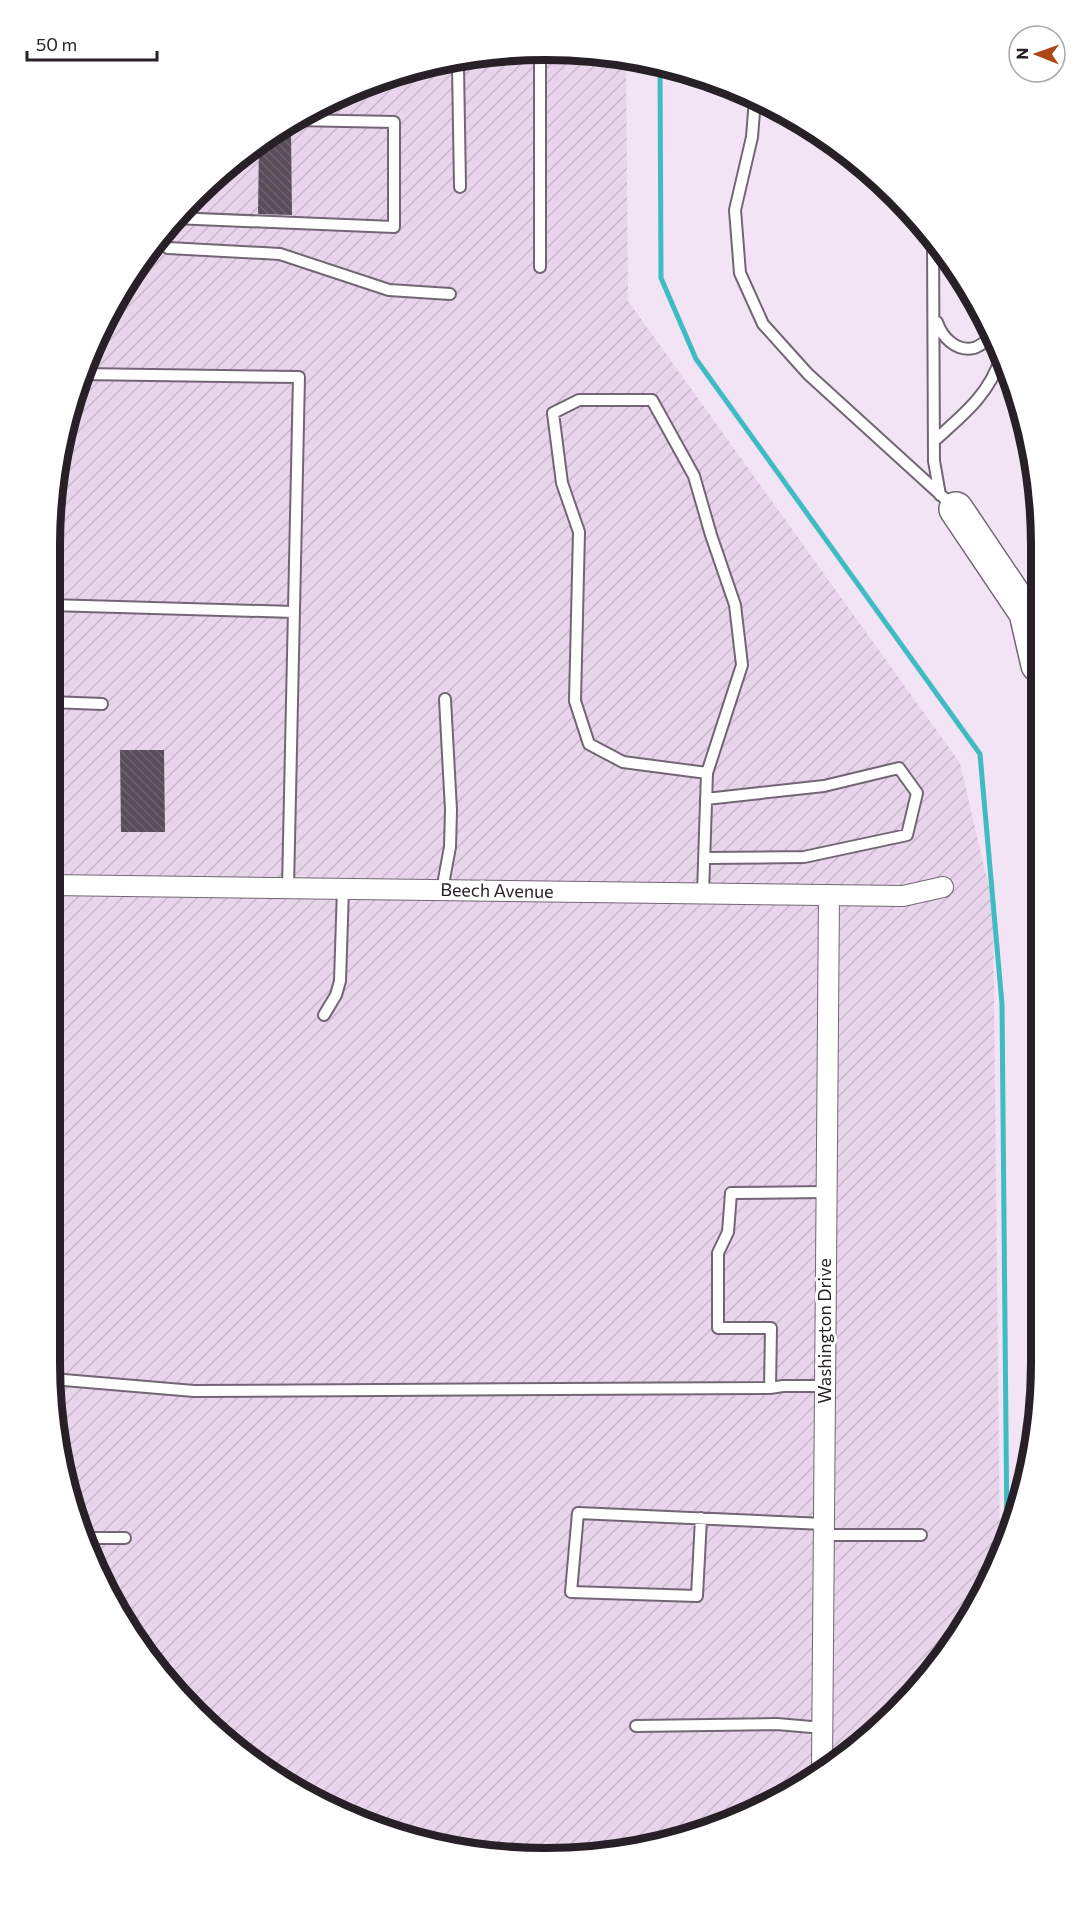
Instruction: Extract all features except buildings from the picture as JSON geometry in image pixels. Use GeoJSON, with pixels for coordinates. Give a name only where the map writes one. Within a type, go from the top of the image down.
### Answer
{"type":"FeatureCollection","features":[{"type":"Feature","properties":{"kind":"highway"},"geometry":{"type":"LineString","coordinates":[[948,502],[1026,614],[1031,635]]}},
{"type":"Feature","properties":{"kind":"street","name":"Beech Avenue"},"geometry":{"type":"LineString","coordinates":[[60,885],[903,896],[943,887]]}},
{"type":"Feature","properties":{"kind":"street","name":"Washington Drive"},"geometry":{"type":"LineString","coordinates":[[822,1761],[829,895]]}},
{"type":"Feature","properties":{"kind":"lane"},"geometry":{"type":"LineString","coordinates":[[540,60],[540,267]]}},
{"type":"Feature","properties":{"kind":"lane"},"geometry":{"type":"LineString","coordinates":[[459,68],[460,187]]}},
{"type":"Feature","properties":{"kind":"lane"},"geometry":{"type":"LineString","coordinates":[[754,107],[752,137],[735,210],[740,273],[763,324],[808,374],[948,502]]}},
{"type":"Feature","properties":{"kind":"lane"},"geometry":{"type":"LineString","coordinates":[[186,219],[394,228],[394,122],[312,120]]}},
{"type":"Feature","properties":{"kind":"lane"},"geometry":{"type":"LineString","coordinates":[[164,245],[168,248],[280,254],[389,290],[450,294]]}},
{"type":"Feature","properties":{"kind":"lane"},"geometry":{"type":"LineString","coordinates":[[933,253],[934,461],[948,502]]}},
{"type":"Feature","properties":{"kind":"lane"},"geometry":{"type":"LineString","coordinates":[[933,313],[941,334],[952,343],[964,348],[976,347],[986,342]]}},
{"type":"Feature","properties":{"kind":"lane"},"geometry":{"type":"LineString","coordinates":[[934,441],[975,404],[997,369]]}},
{"type":"Feature","properties":{"kind":"lane"},"geometry":{"type":"LineString","coordinates":[[92,374],[299,376],[288,888]]}},
{"type":"Feature","properties":{"kind":"lane"},"geometry":{"type":"LineString","coordinates":[[703,893],[707,773],[742,665],[735,605],[694,476],[652,400],[579,400],[553,413],[562,483],[579,532],[575,701],[589,744],[623,762],[707,773]]}},
{"type":"Feature","properties":{"kind":"lane"},"geometry":{"type":"LineString","coordinates":[[60,606],[294,612]]}},
{"type":"Feature","properties":{"kind":"lane"},"geometry":{"type":"LineString","coordinates":[[442,890],[450,847],[451,810],[445,699]]}},
{"type":"Feature","properties":{"kind":"lane"},"geometry":{"type":"LineString","coordinates":[[60,702],[102,704]]}},
{"type":"Feature","properties":{"kind":"lane"},"geometry":{"type":"LineString","coordinates":[[704,858],[804,857],[907,835],[916,793],[898,768],[824,786],[706,799]]}},
{"type":"Feature","properties":{"kind":"lane"},"geometry":{"type":"LineString","coordinates":[[324,1015],[336,995],[340,981],[343,888]]}},
{"type":"Feature","properties":{"kind":"lane"},"geometry":{"type":"LineString","coordinates":[[770,1388],[771,1328],[718,1328],[718,1253],[728,1232],[731,1193],[826,1192]]}},
{"type":"Feature","properties":{"kind":"lane"},"geometry":{"type":"LineString","coordinates":[[61,1380],[194,1391],[825,1386]]}},
{"type":"Feature","properties":{"kind":"lane"},"geometry":{"type":"LineString","coordinates":[[701,1518],[697,1596],[571,1592],[578,1513],[701,1518],[824,1530],[921,1535]]}},
{"type":"Feature","properties":{"kind":"lane"},"geometry":{"type":"LineString","coordinates":[[93,1538],[125,1538]]}},
{"type":"Feature","properties":{"kind":"lane"},"geometry":{"type":"LineString","coordinates":[[636,1726],[777,1724],[823,1728]]}},
{"type":"Feature","properties":{"kind":"shaded area"},"geometry":{"type":"Polygon","coordinates":[[[514,61],[577,61],[626,67],[628,301],[960,763],[993,905],[1000,1533],[981,1577],[949,1632],[911,1683],[889,1706],[866,1728],[815,1766],[760,1798],[731,1811],[702,1822],[640,1839],[609,1844],[546,1848],[482,1844],[451,1839],[389,1822],[360,1811],[303,1783],[276,1766],[225,1728],[202,1706],[160,1658],[125,1605],[110,1577],[86,1519],[69,1457],[64,1426],[60,1362],[60,546],[64,482],[69,451],[86,389],[97,360],[125,303],[142,276],[180,225],[202,202],[250,160],[303,125],[331,110],[389,86],[451,69],[514,61]]]}},
{"type":"Feature","properties":{"kind":"waterway"},"geometry":{"type":"LineString","coordinates":[[660,74],[661,278],[696,359],[980,754],[1002,1004],[1007,1513]]}}]}
